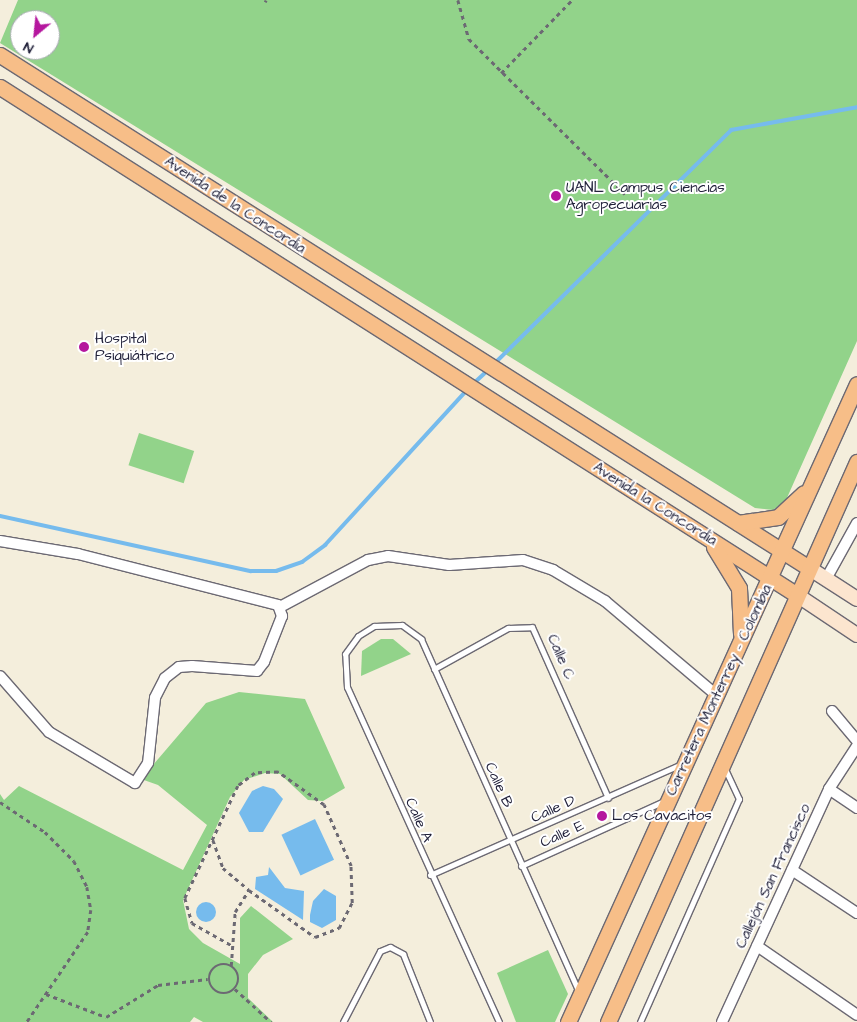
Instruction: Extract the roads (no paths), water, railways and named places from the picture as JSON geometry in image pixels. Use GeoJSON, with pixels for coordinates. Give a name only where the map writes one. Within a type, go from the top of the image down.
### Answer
{"type":"FeatureCollection","features":[{"type":"Feature","properties":{"kind":"main road","name":"Avenida de la Concordia"},"geometry":{"type":"LineString","coordinates":[[0,55],[471,355]]}},
{"type":"Feature","properties":{"kind":"main road","name":"Avenida de la Concordia"},"geometry":{"type":"LineString","coordinates":[[0,87],[451,375]]}},
{"type":"Feature","properties":{"kind":"main road","name":"Avenida la Concordia"},"geometry":{"type":"LineString","coordinates":[[471,355],[857,599]]}},
{"type":"Feature","properties":{"kind":"main road","name":"Avenida la Concordia"},"geometry":{"type":"LineString","coordinates":[[451,375],[857,634]]}},
{"type":"Feature","properties":{"kind":"main road","name":"Carretera Monterrey - Colombia"},"geometry":{"type":"LineString","coordinates":[[568,1022],[857,384]]}},
{"type":"Feature","properties":{"kind":"main road","name":"Carretera Monterrey - Colombia"},"geometry":{"type":"LineString","coordinates":[[608,1022],[857,462]]}},
{"type":"Feature","properties":{"kind":"main road"},"geometry":{"type":"LineString","coordinates":[[737,523],[778,517],[812,485]]}},
{"type":"Feature","properties":{"kind":"main road"},"geometry":{"type":"LineString","coordinates":[[705,536],[730,567],[739,588],[740,639]]}},
{"type":"Feature","properties":{"kind":"street"},"geometry":{"type":"LineString","coordinates":[[826,579],[853,540],[857,524]]}},
{"type":"Feature","properties":{"kind":"street"},"geometry":{"type":"LineString","coordinates":[[0,541],[97,558],[280,607],[368,560],[388,556],[449,565],[523,560],[553,570],[604,601],[715,694]]}},
{"type":"Feature","properties":{"kind":"street"},"geometry":{"type":"LineString","coordinates":[[0,676],[49,732],[135,783],[148,763],[155,698],[165,678],[179,667],[192,666],[256,671],[264,662],[282,616],[280,607]]}},
{"type":"Feature","properties":{"kind":"street"},"geometry":{"type":"LineString","coordinates":[[832,711],[857,741]]}},
{"type":"Feature","properties":{"kind":"street","name":"Callejón San Francisco"},"geometry":{"type":"LineString","coordinates":[[722,1022],[829,789],[857,746]]}},
{"type":"Feature","properties":{"kind":"street"},"geometry":{"type":"LineString","coordinates":[[829,789],[857,808]]}},
{"type":"Feature","properties":{"kind":"street"},"geometry":{"type":"LineString","coordinates":[[792,870],[857,913]]}},
{"type":"Feature","properties":{"kind":"street"},"geometry":{"type":"LineString","coordinates":[[757,946],[857,1014]]}},
{"type":"Feature","properties":{"kind":"lane","name":"Calle B"},"geometry":{"type":"LineString","coordinates":[[367,630],[392,624],[413,631],[434,669],[580,995]]}},
{"type":"Feature","properties":{"kind":"lane","name":"Calle C"},"geometry":{"type":"LineString","coordinates":[[434,669],[508,628],[532,627],[608,798]]}},
{"type":"Feature","properties":{"kind":"lane","name":"Calle A"},"geometry":{"type":"LineString","coordinates":[[367,630],[352,642],[343,670],[430,875],[498,1022]]}},
{"type":"Feature","properties":{"kind":"lane","name":"Calle D"},"geometry":{"type":"LineString","coordinates":[[430,875],[684,763]]}},
{"type":"Feature","properties":{"kind":"lane"},"geometry":{"type":"LineString","coordinates":[[640,1022],[739,799],[722,765]]}},
{"type":"Feature","properties":{"kind":"lane","name":"Calle E"},"geometry":{"type":"LineString","coordinates":[[521,866],[668,800]]}},
{"type":"Feature","properties":{"kind":"lane"},"geometry":{"type":"LineString","coordinates":[[343,1022],[380,951],[395,947],[403,954],[430,1022]]}},
{"type":"Feature","properties":{"kind":"water"},"geometry":{"type":"Polygon","coordinates":[[[263,786],[274,789],[283,799],[263,832],[249,832],[239,813],[252,791],[263,786]]]}},
{"type":"Feature","properties":{"kind":"water"},"geometry":{"type":"Polygon","coordinates":[[[315,819],[334,860],[300,875],[281,835],[315,819]]]}},
{"type":"Feature","properties":{"kind":"water"},"geometry":{"type":"Polygon","coordinates":[[[269,867],[285,888],[304,891],[303,920],[255,889],[256,877],[268,875],[269,867]]]}},
{"type":"Feature","properties":{"kind":"water"},"geometry":{"type":"Polygon","coordinates":[[[324,889],[336,896],[336,920],[322,928],[310,922],[310,915],[313,901],[324,889]]]}},
{"type":"Feature","properties":{"kind":"water"},"geometry":{"type":"Polygon","coordinates":[[[206,902],[213,905],[216,912],[213,919],[206,922],[199,919],[196,912],[199,905],[206,902]]]}},
{"type":"Feature","properties":{"kind":"waterway"},"geometry":{"type":"LineString","coordinates":[[495,363],[731,130],[857,107]]}},
{"type":"Feature","properties":{"kind":"waterway"},"geometry":{"type":"LineString","coordinates":[[473,384],[488,370]]}},
{"type":"Feature","properties":{"kind":"waterway"},"geometry":{"type":"LineString","coordinates":[[0,516],[251,571],[276,571],[302,562],[325,545],[468,389]]}},
{"type":"Feature","properties":{"kind":"place","name":"UANL Campus Ciencias Agropecuarias"},"geometry":{"type":"Point","coordinates":[556,196]}},
{"type":"Feature","properties":{"kind":"place","name":"Hospital Psiquiátrico"},"geometry":{"type":"Point","coordinates":[84,347]}},
{"type":"Feature","properties":{"kind":"place","name":"Los Cavacitos"},"geometry":{"type":"Point","coordinates":[602,816]}}]}
